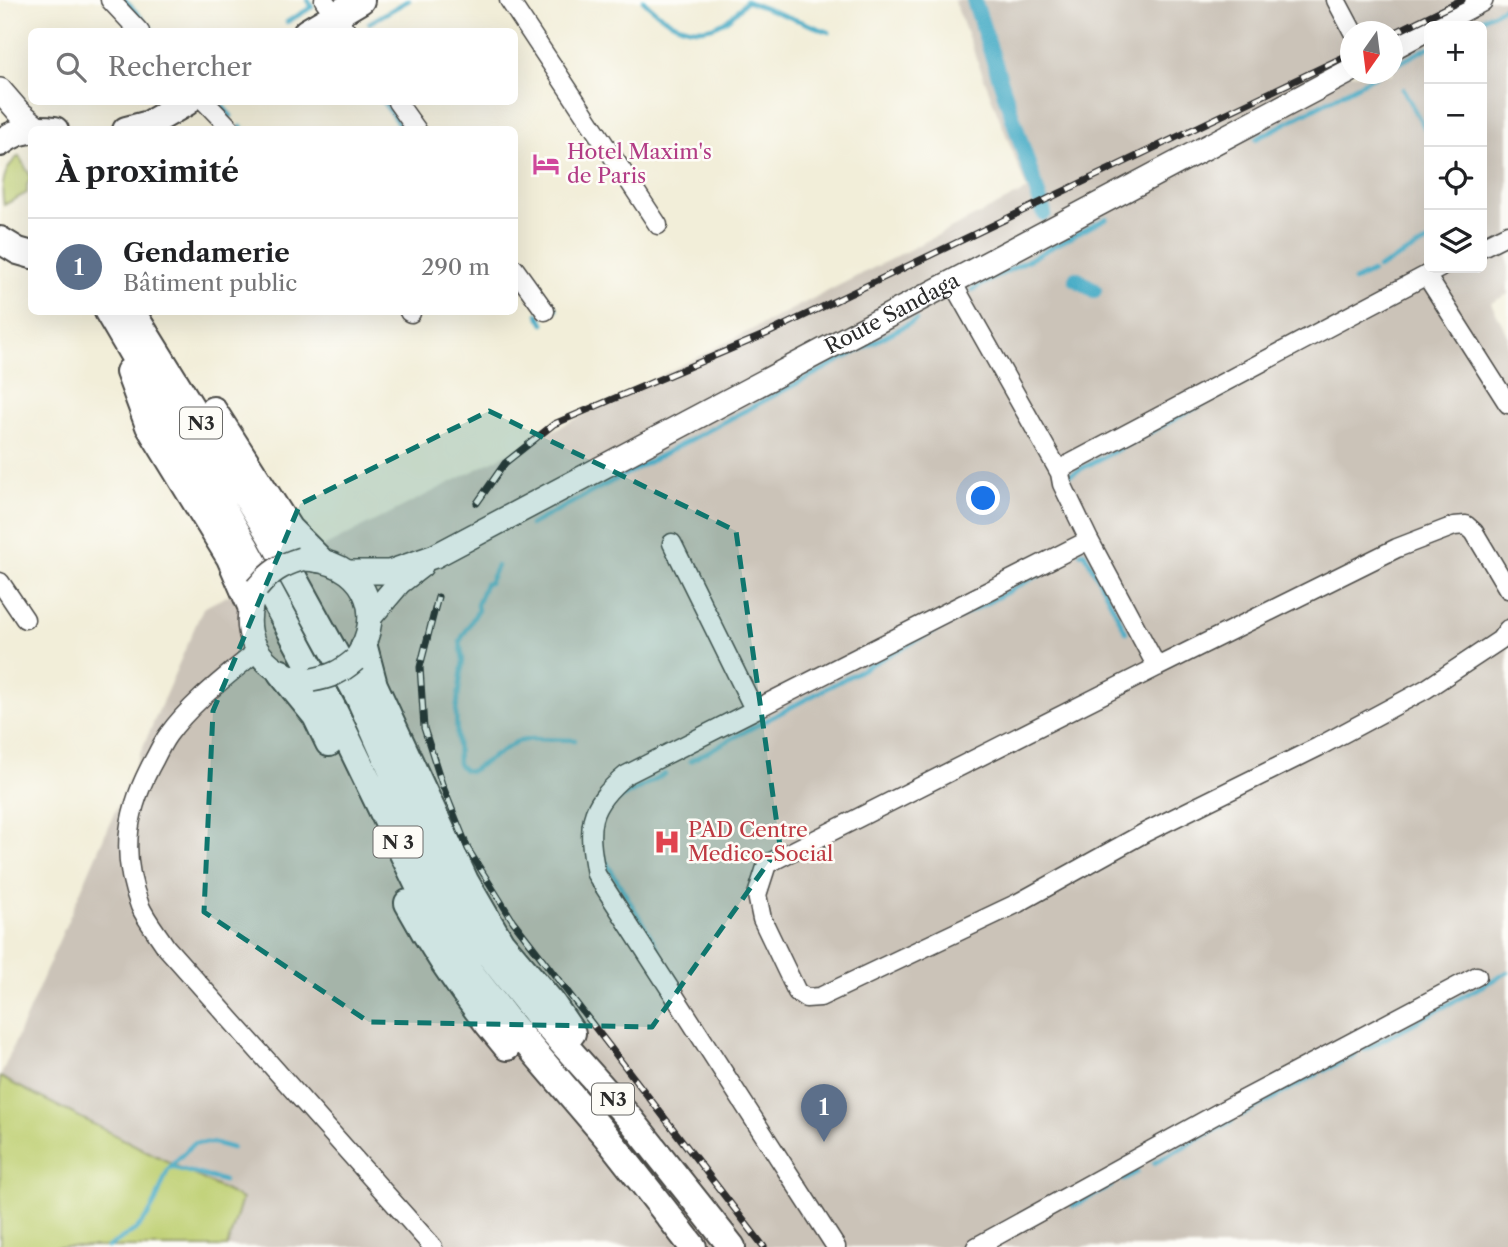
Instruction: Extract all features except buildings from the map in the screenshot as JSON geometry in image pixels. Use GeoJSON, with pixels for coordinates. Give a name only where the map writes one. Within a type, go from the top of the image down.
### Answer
{"type":"FeatureCollection","features":[{"type":"Feature","properties":{"kind":"highway"},"geometry":{"type":"LineString","coordinates":[[314,28],[361,0]]}},
{"type":"Feature","properties":{"kind":"highway"},"geometry":{"type":"LineString","coordinates":[[143,126],[181,105]]}},
{"type":"Feature","properties":{"kind":"highway"},"geometry":{"type":"LineString","coordinates":[[0,143],[15,134],[28,132]]}},
{"type":"Feature","properties":{"kind":"highway"},"geometry":{"type":"LineString","coordinates":[[1,242],[28,253]]}},
{"type":"Feature","properties":{"kind":"highway"},"geometry":{"type":"LineString","coordinates":[[109,315],[149,426],[253,596]]}},
{"type":"Feature","properties":{"kind":"highway","name":"N 3"},"geometry":{"type":"LineString","coordinates":[[110,315],[245,546],[333,709],[425,899],[470,972],[512,1026],[606,1136],[693,1247]]}},
{"type":"Feature","properties":{"kind":"highway","name":"N3"},"geometry":{"type":"LineString","coordinates":[[136,315],[270,535],[359,697],[444,888],[489,954],[534,1011],[632,1121],[732,1247]]}},
{"type":"Feature","properties":{"kind":"highway"},"geometry":{"type":"LineString","coordinates":[[137,315],[203,394],[310,559]]}},
{"type":"Feature","properties":{"kind":"highway"},"geometry":{"type":"LineString","coordinates":[[359,653],[465,881],[501,943],[551,1002],[632,1121]]}},
{"type":"Feature","properties":{"kind":"highway"},"geometry":{"type":"LineString","coordinates":[[281,673],[316,716],[408,904],[439,958],[479,1014],[536,1082],[606,1136]]}},
{"type":"Feature","properties":{"kind":"main road"},"geometry":{"type":"LineString","coordinates":[[1442,21],[1481,0]]}},
{"type":"Feature","properties":{"kind":"main road"},"geometry":{"type":"LineString","coordinates":[[1403,42],[1424,31]]}},
{"type":"Feature","properties":{"kind":"main road","name":"Route Sandaga"},"geometry":{"type":"LineString","coordinates":[[435,556],[1340,76]]}},
{"type":"Feature","properties":{"kind":"main road"},"geometry":{"type":"LineString","coordinates":[[0,90],[19,112],[41,126]]}},
{"type":"Feature","properties":{"kind":"main road"},"geometry":{"type":"LineString","coordinates":[[348,572],[390,572],[435,556]]}},
{"type":"Feature","properties":{"kind":"main road"},"geometry":{"type":"LineString","coordinates":[[370,616],[399,583],[435,556]]}},
{"type":"Feature","properties":{"kind":"main road"},"geometry":{"type":"LineString","coordinates":[[310,559],[335,564],[348,572],[364,592],[370,616],[369,632],[359,653],[343,670],[312,680],[281,673],[267,663],[257,651],[248,620],[253,596],[268,574],[284,564],[310,559]]}},
{"type":"Feature","properties":{"kind":"street"},"geometry":{"type":"LineString","coordinates":[[110,0],[135,28]]}},
{"type":"Feature","properties":{"kind":"street"},"geometry":{"type":"LineString","coordinates":[[509,0],[658,225]]}},
{"type":"Feature","properties":{"kind":"street"},"geometry":{"type":"LineString","coordinates":[[1336,0],[1347,21]]}},
{"type":"Feature","properties":{"kind":"street"},"geometry":{"type":"LineString","coordinates":[[208,105],[228,126]]}},
{"type":"Feature","properties":{"kind":"street"},"geometry":{"type":"LineString","coordinates":[[399,105],[414,126]]}},
{"type":"Feature","properties":{"kind":"street"},"geometry":{"type":"LineString","coordinates":[[1487,244],[1508,234]]}},
{"type":"Feature","properties":{"kind":"street"},"geometry":{"type":"LineString","coordinates":[[1060,473],[1064,467],[1429,273]]}},
{"type":"Feature","properties":{"kind":"street"},"geometry":{"type":"LineString","coordinates":[[1434,273],[1508,404]]}},
{"type":"Feature","properties":{"kind":"street"},"geometry":{"type":"LineString","coordinates":[[518,274],[545,311]]}},
{"type":"Feature","properties":{"kind":"street"},"geometry":{"type":"LineString","coordinates":[[952,282],[1060,473],[1062,484],[1089,540],[1157,667]]}},
{"type":"Feature","properties":{"kind":"street"},"geometry":{"type":"LineString","coordinates":[[1508,589],[1474,532],[1466,525],[1454,526],[1397,548],[767,864],[757,895],[762,919],[797,992],[806,998],[820,997],[1018,903],[1146,832],[1234,790],[1426,690],[1500,640],[1508,629]]}},
{"type":"Feature","properties":{"kind":"street"},"geometry":{"type":"LineString","coordinates":[[836,1247],[596,874],[590,841],[594,811],[609,789],[626,775],[1089,540]]}},
{"type":"Feature","properties":{"kind":"street"},"geometry":{"type":"LineString","coordinates":[[672,543],[754,709]]}},
{"type":"Feature","properties":{"kind":"street"},"geometry":{"type":"LineString","coordinates":[[0,582],[25,619]]}},
{"type":"Feature","properties":{"kind":"street"},"geometry":{"type":"LineString","coordinates":[[257,651],[206,694],[167,735],[131,808],[128,846],[131,878],[141,909],[166,947],[433,1247]]}},
{"type":"Feature","properties":{"kind":"street"},"geometry":{"type":"LineString","coordinates":[[976,1247],[1224,1110],[1477,976]]}},
{"type":"Feature","properties":{"kind":"highlighted area"},"geometry":{"type":"Polygon","coordinates":[[[489,411],[736,531],[780,846],[652,1027],[369,1022],[204,912],[213,711],[300,504],[489,411]]]}},
{"type":"Feature","properties":{"kind":"shaded area"},"geometry":{"type":"Polygon","coordinates":[[[954,0],[1508,0],[1508,294],[1491,303],[1508,335],[1508,1247],[227,1247],[242,1199],[0,1077],[203,608],[1027,190],[954,0]]]}},
{"type":"Feature","properties":{"kind":"green space"},"geometry":{"type":"Polygon","coordinates":[[[19,156],[28,172],[27,193],[4,205],[4,177],[19,156]]]}},
{"type":"Feature","properties":{"kind":"green space"},"geometry":{"type":"Polygon","coordinates":[[[0,1077],[242,1199],[227,1247],[0,1247],[0,1077]]]}},
{"type":"Feature","properties":{"kind":"waterway"},"geometry":{"type":"LineString","coordinates":[[125,0],[150,28]]}},
{"type":"Feature","properties":{"kind":"waterway"},"geometry":{"type":"LineString","coordinates":[[287,22],[312,7],[308,0]]}},
{"type":"Feature","properties":{"kind":"waterway"},"geometry":{"type":"LineString","coordinates":[[369,23],[409,0]]}},
{"type":"Feature","properties":{"kind":"waterway"},"geometry":{"type":"LineString","coordinates":[[643,0],[669,20],[695,29],[721,23],[746,1],[829,32]]}},
{"type":"Feature","properties":{"kind":"waterway"},"geometry":{"type":"LineString","coordinates":[[974,0],[1044,213]]}},
{"type":"Feature","properties":{"kind":"waterway"},"geometry":{"type":"LineString","coordinates":[[1478,21],[1508,5]]}},
{"type":"Feature","properties":{"kind":"waterway"},"geometry":{"type":"LineString","coordinates":[[1403,61],[1424,50]]}},
{"type":"Feature","properties":{"kind":"waterway"},"geometry":{"type":"LineString","coordinates":[[1256,139],[1360,84]]}},
{"type":"Feature","properties":{"kind":"waterway"},"geometry":{"type":"LineString","coordinates":[[1403,89],[1424,127]]}},
{"type":"Feature","properties":{"kind":"waterway"},"geometry":{"type":"LineString","coordinates":[[385,105],[400,126]]}},
{"type":"Feature","properties":{"kind":"waterway"},"geometry":{"type":"LineString","coordinates":[[223,107],[231,116]]}},
{"type":"Feature","properties":{"kind":"waterway"},"geometry":{"type":"LineString","coordinates":[[972,290],[1107,218]]}},
{"type":"Feature","properties":{"kind":"waterway"},"geometry":{"type":"LineString","coordinates":[[1378,268],[1424,244]]}},
{"type":"Feature","properties":{"kind":"waterway"},"geometry":{"type":"LineString","coordinates":[[518,258],[556,309]]}},
{"type":"Feature","properties":{"kind":"waterway"},"geometry":{"type":"LineString","coordinates":[[1354,281],[1372,272]]}},
{"type":"Feature","properties":{"kind":"waterway"},"geometry":{"type":"LineString","coordinates":[[1076,279],[1094,290]]}},
{"type":"Feature","properties":{"kind":"waterway"},"geometry":{"type":"LineString","coordinates":[[538,314],[544,324]]}},
{"type":"Feature","properties":{"kind":"waterway"},"geometry":{"type":"LineString","coordinates":[[398,315],[406,323]]}},
{"type":"Feature","properties":{"kind":"waterway"},"geometry":{"type":"LineString","coordinates":[[530,525],[916,320]]}},
{"type":"Feature","properties":{"kind":"waterway"},"geometry":{"type":"LineString","coordinates":[[1066,477],[1250,379]]}},
{"type":"Feature","properties":{"kind":"waterway"},"geometry":{"type":"LineString","coordinates":[[1080,553],[1084,552],[1126,632]]}},
{"type":"Feature","properties":{"kind":"waterway"},"geometry":{"type":"LineString","coordinates":[[497,566],[489,583],[485,584],[477,605],[478,610],[460,641],[463,660],[456,712],[458,764],[464,770],[471,771],[516,742],[531,739],[575,740]]}},
{"type":"Feature","properties":{"kind":"waterway"},"geometry":{"type":"LineString","coordinates":[[690,761],[1045,572]]}},
{"type":"Feature","properties":{"kind":"waterway"},"geometry":{"type":"LineString","coordinates":[[601,819],[614,802],[665,774]]}},
{"type":"Feature","properties":{"kind":"waterway"},"geometry":{"type":"LineString","coordinates":[[600,852],[659,950]]}},
{"type":"Feature","properties":{"kind":"waterway"},"geometry":{"type":"LineString","coordinates":[[1364,1050],[1508,972]]}},
{"type":"Feature","properties":{"kind":"waterway"},"geometry":{"type":"LineString","coordinates":[[1324,1071],[1356,1054]]}},
{"type":"Feature","properties":{"kind":"waterway"},"geometry":{"type":"LineString","coordinates":[[1242,1115],[1318,1074]]}},
{"type":"Feature","properties":{"kind":"waterway"},"geometry":{"type":"LineString","coordinates":[[1154,1163],[1232,1121]]}},
{"type":"Feature","properties":{"kind":"waterway"},"geometry":{"type":"LineString","coordinates":[[108,1247],[135,1230],[147,1217],[168,1169],[194,1143],[214,1143],[232,1148]]}},
{"type":"Feature","properties":{"kind":"waterway"},"geometry":{"type":"LineString","coordinates":[[171,1167],[224,1181]]}},
{"type":"Feature","properties":{"kind":"waterway"},"geometry":{"type":"LineString","coordinates":[[1123,1180],[1137,1172]]}},
{"type":"Feature","properties":{"kind":"waterway"},"geometry":{"type":"LineString","coordinates":[[1073,1206],[1111,1186]]}},
{"type":"Feature","properties":{"kind":"railway"},"geometry":{"type":"LineString","coordinates":[[1403,29],[1462,0]]}},
{"type":"Feature","properties":{"kind":"railway"},"geometry":{"type":"LineString","coordinates":[[477,503],[505,463],[554,424],[766,334],[1340,59]]}},
{"type":"Feature","properties":{"kind":"railway"},"geometry":{"type":"LineString","coordinates":[[438,597],[420,667],[424,728],[442,784],[468,849],[513,921],[764,1247]]}},
{"type":"Feature","properties":{"kind":"place","name":"Hotel Maxim's de Paris"},"geometry":{"type":"Point","coordinates":[546,164]}},
{"type":"Feature","properties":{"kind":"place","name":"PAD Centre Medico-Social"},"geometry":{"type":"Point","coordinates":[667,842]}},
{"type":"Feature","properties":{"kind":"place","name":"Gendamerie"},"geometry":{"type":"Point","coordinates":[824,1142]}}]}
